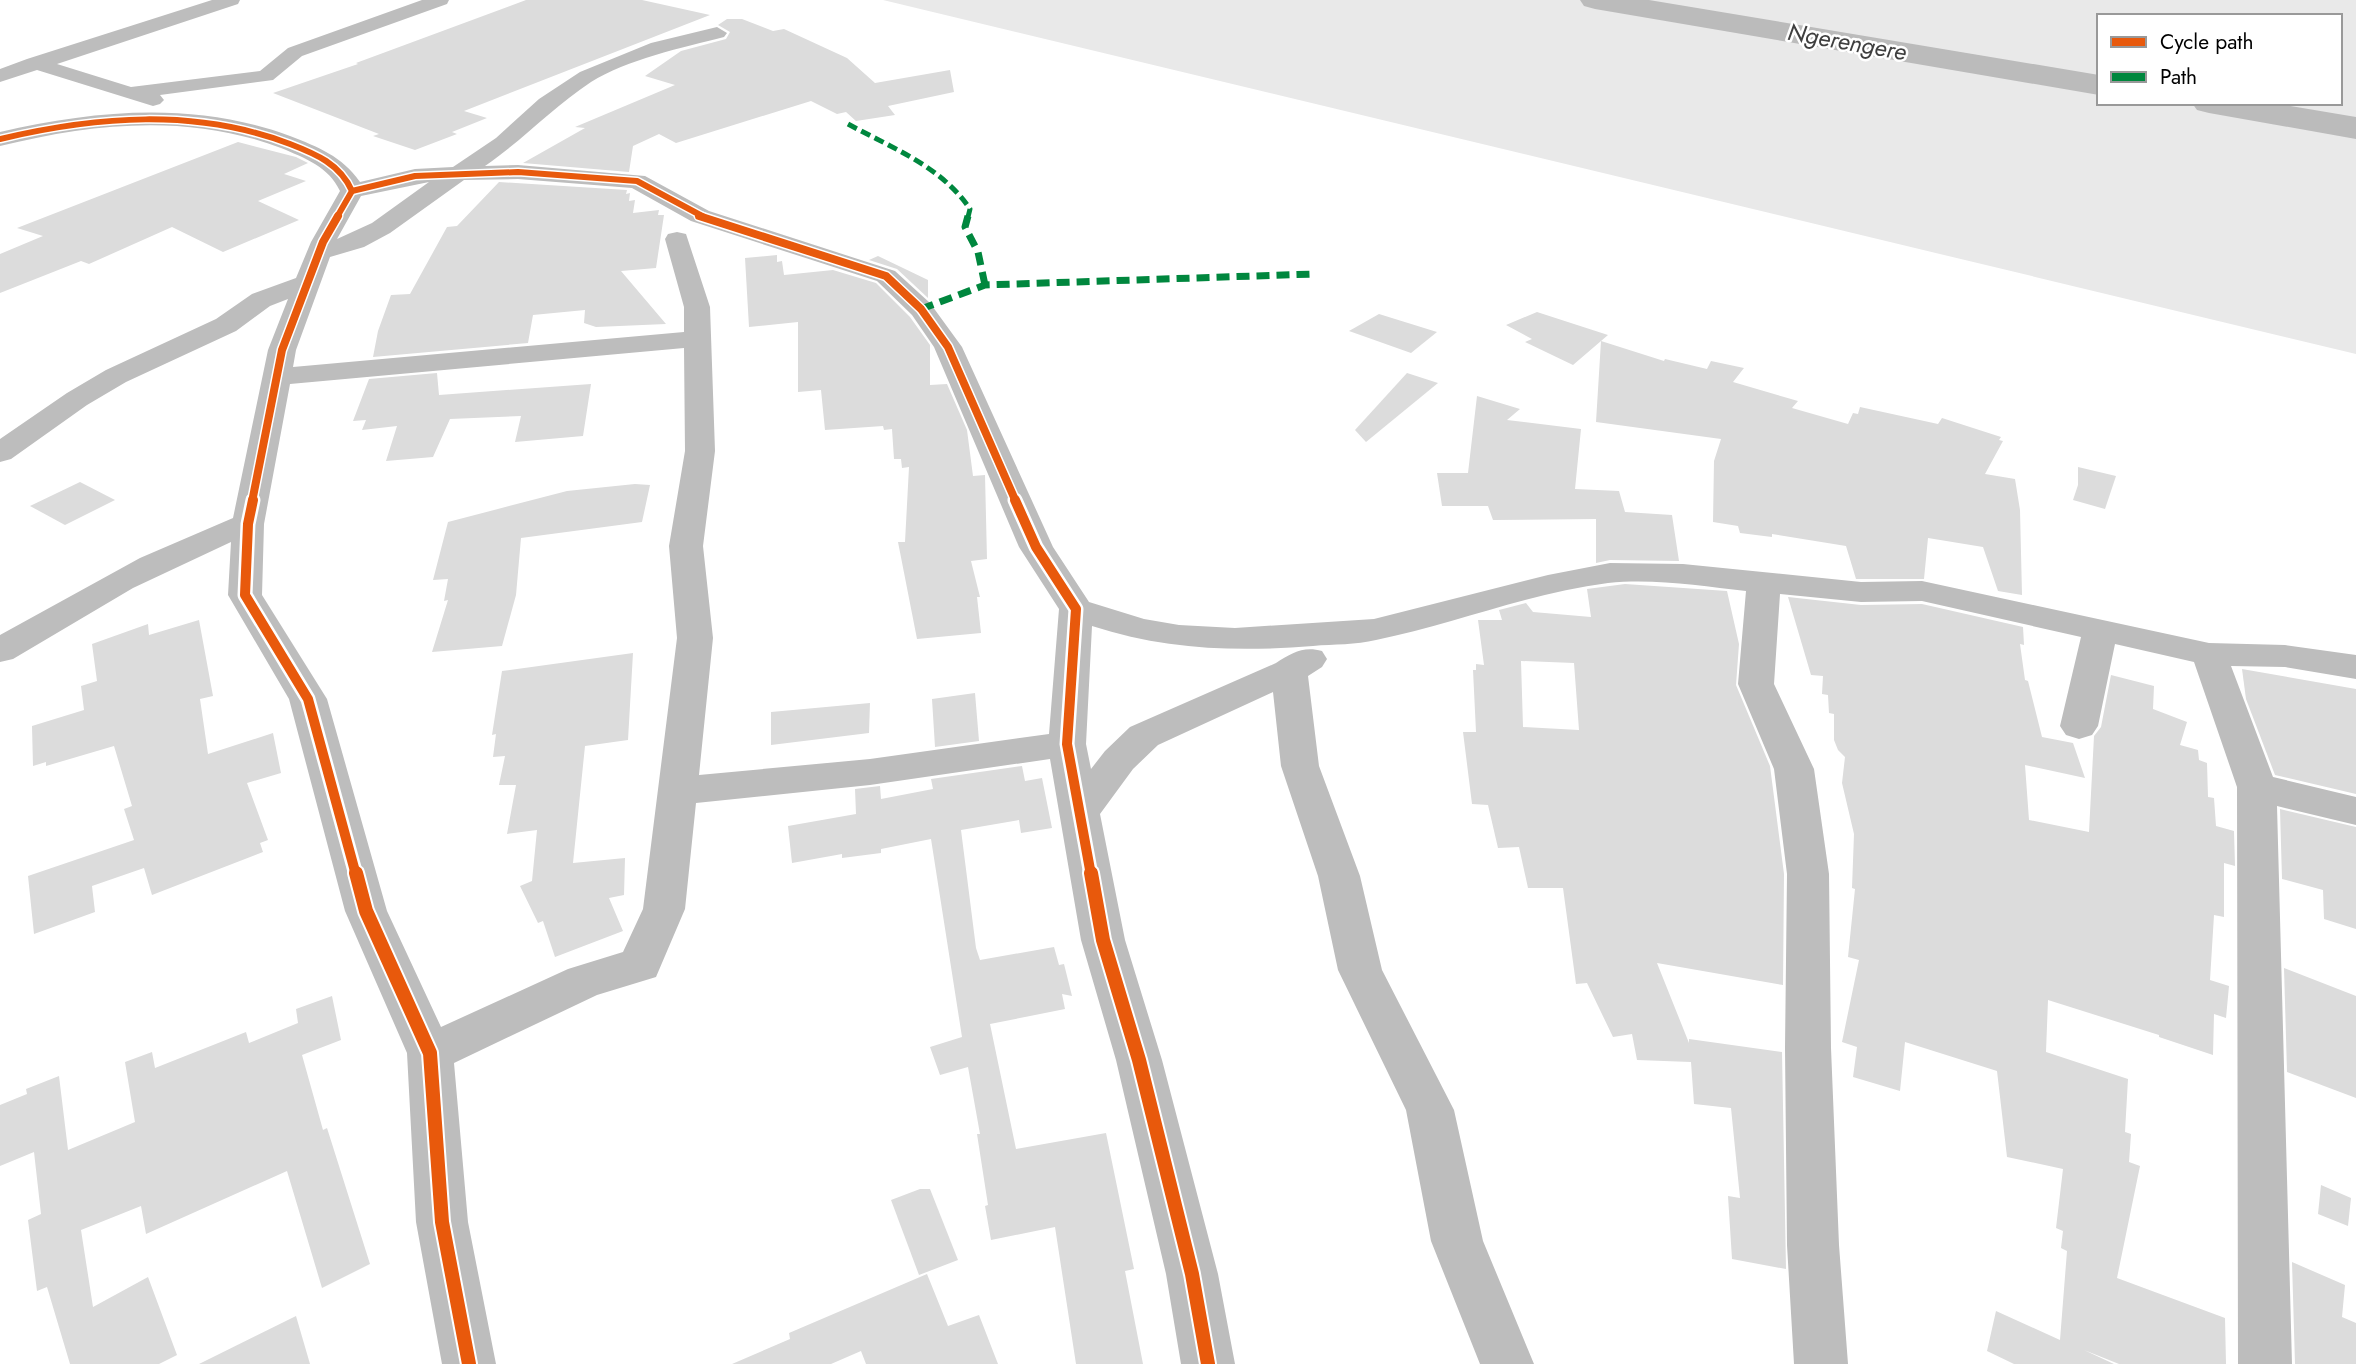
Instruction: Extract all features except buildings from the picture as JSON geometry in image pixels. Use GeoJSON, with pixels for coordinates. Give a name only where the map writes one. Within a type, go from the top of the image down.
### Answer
{"type":"FeatureCollection","features":[{"type":"Feature","properties":{"kind":"street"},"geometry":{"type":"LineString","coordinates":[[0,76],[231,0]]}},
{"type":"Feature","properties":{"kind":"street"},"geometry":{"type":"LineString","coordinates":[[130,93],[266,76],[295,52],[440,0]]}},
{"type":"Feature","properties":{"kind":"street"},"geometry":{"type":"LineString","coordinates":[[0,453],[76,399],[116,376],[226,325],[313,267],[370,235],[504,143],[547,104],[587,76],[658,47],[717,33]]}},
{"type":"Feature","properties":{"kind":"street"},"geometry":{"type":"LineString","coordinates":[[0,53],[220,122],[266,133],[328,161],[346,176],[352,191],[313,267],[282,350],[248,524],[245,595],[308,699],[366,911],[430,1053],[442,1222],[469,1364]]}},
{"type":"Feature","properties":{"kind":"street"},"geometry":{"type":"LineString","coordinates":[[0,131],[48,129],[140,119],[220,122]]}},
{"type":"Feature","properties":{"kind":"street"},"geometry":{"type":"LineString","coordinates":[[0,139],[48,129]]}},
{"type":"Feature","properties":{"kind":"street"},"geometry":{"type":"LineString","coordinates":[[352,191],[415,176],[460,173],[517,172],[637,181],[700,216],[886,276],[921,309],[948,347],[1036,547],[1076,609],[1067,744],[1079,813],[1103,940],[1143,1073],[1192,1274],[1208,1364]]}},
{"type":"Feature","properties":{"kind":"street"},"geometry":{"type":"LineString","coordinates":[[430,1053],[584,981],[640,965],[664,909],[695,638],[686,546],[700,451],[698,307],[677,239]]}},
{"type":"Feature","properties":{"kind":"street"},"geometry":{"type":"LineString","coordinates":[[277,376],[697,339]]}},
{"type":"Feature","properties":{"kind":"street"},"geometry":{"type":"LineString","coordinates":[[0,651],[83,599],[199,542],[248,524]]}},
{"type":"Feature","properties":{"kind":"street"},"geometry":{"type":"LineString","coordinates":[[1079,813],[1119,760],[1144,736],[1289,671],[1321,651],[1374,631],[1548,585],[1610,573],[1683,574],[1861,593],[1922,591],[2209,654],[2285,656],[2356,667]]}},
{"type":"Feature","properties":{"kind":"street"},"geometry":{"type":"LineString","coordinates":[[1764,582],[1756,684],[1794,769],[1808,874],[1808,1048],[1813,1245],[1821,1364]]}},
{"type":"Feature","properties":{"kind":"street"},"geometry":{"type":"LineString","coordinates":[[1076,609],[1154,632],[1229,638],[1374,631]]}},
{"type":"Feature","properties":{"kind":"street"},"geometry":{"type":"LineString","coordinates":[[2079,726],[2100,629]]}},
{"type":"Feature","properties":{"kind":"street"},"geometry":{"type":"LineString","coordinates":[[2209,654],[2257,787],[2265,1364]]}},
{"type":"Feature","properties":{"kind":"street"},"geometry":{"type":"LineString","coordinates":[[1289,671],[1300,766],[1339,876],[1360,970],[1430,1110],[1457,1241],[1507,1364]]}},
{"type":"Feature","properties":{"kind":"street"},"geometry":{"type":"LineString","coordinates":[[676,792],[870,772],[1067,744]]}},
{"type":"Feature","properties":{"kind":"street"},"geometry":{"type":"LineString","coordinates":[[2257,787],[2356,811]]}},
{"type":"Feature","properties":{"kind":"shaded area"},"geometry":{"type":"Polygon","coordinates":[[[883,0],[2356,0],[2356,354],[883,0]]]}},
{"type":"Feature","properties":{"kind":"waterway","name":"Ngerengere"},"geometry":{"type":"LineString","coordinates":[[1595,0],[2097,85]]}},
{"type":"Feature","properties":{"kind":"waterway","name":"Ngerengere"},"geometry":{"type":"LineString","coordinates":[[2221,105],[2356,128]]}},
{"type":"Feature","properties":{"kind":"marked path"},"geometry":{"type":"LineString","coordinates":[[848,124],[932,170],[960,195],[970,209],[965,227],[978,252],[985,285]]}},
{"type":"Feature","properties":{"kind":"marked path"},"geometry":{"type":"LineString","coordinates":[[921,309],[985,285],[1314,274]]}},
{"type":"Feature","properties":{"kind":"cycle path"},"geometry":{"type":"LineString","coordinates":[[0,139],[37,130],[113,119],[152,118],[228,125],[265,134],[324,160],[343,175],[352,191],[323,242],[282,350],[248,524],[245,595],[308,699],[366,911],[430,1053],[442,1222],[469,1364]]}},
{"type":"Feature","properties":{"kind":"cycle path"},"geometry":{"type":"LineString","coordinates":[[352,191],[415,176],[460,173],[518,172],[637,181],[700,216],[886,276],[921,309],[948,347],[1036,547],[1076,609],[1067,744],[1103,940],[1139,1060],[1192,1274],[1208,1364]]}}]}
